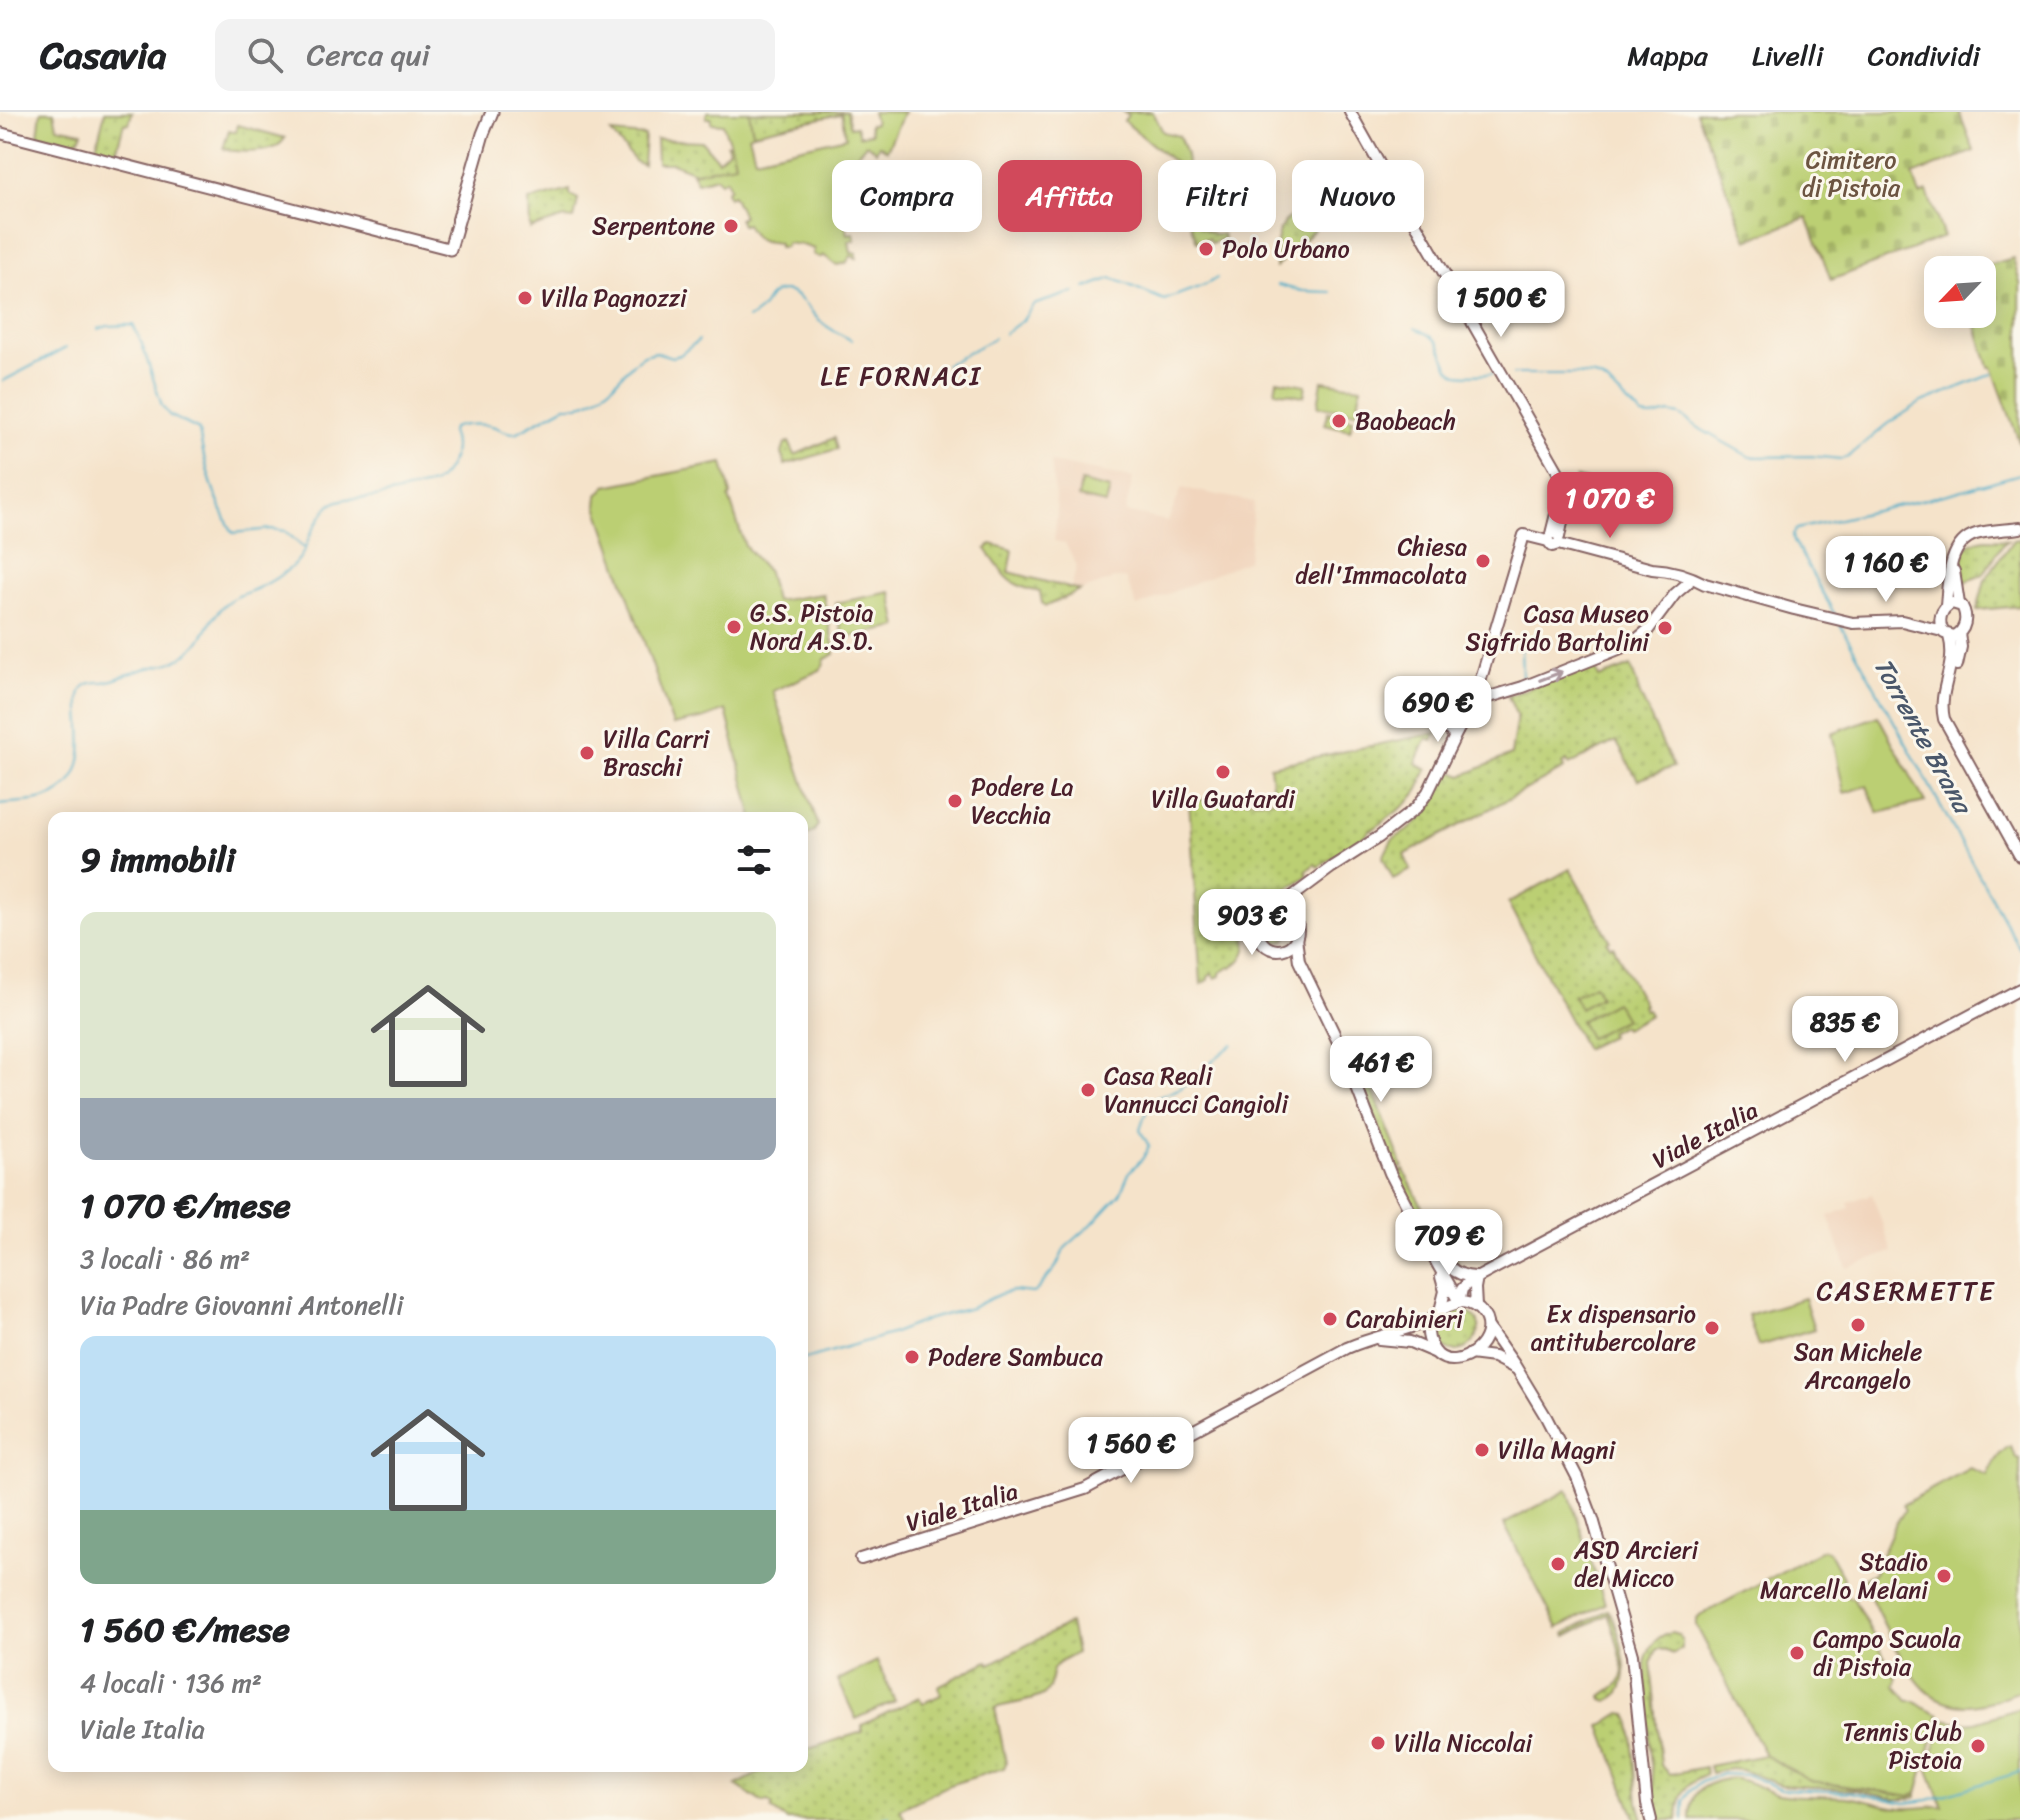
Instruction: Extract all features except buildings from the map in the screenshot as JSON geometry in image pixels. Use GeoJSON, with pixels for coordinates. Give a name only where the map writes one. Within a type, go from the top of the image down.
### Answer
{"type":"FeatureCollection","features":[{"type":"Feature","properties":{"kind":"main road"},"geometry":{"type":"LineString","coordinates":[[0,133],[450,249],[492,112]]}},
{"type":"Feature","properties":{"kind":"main road"},"geometry":{"type":"LineString","coordinates":[[1350,112],[1387,178],[1393,196],[1409,208],[1560,477],[1554,539]]}},
{"type":"Feature","properties":{"kind":"main road"},"geometry":{"type":"LineString","coordinates":[[2020,528],[1973,535],[1961,544],[1949,578],[1946,606],[1942,612],[1948,631],[1960,650],[1947,708],[1949,727],[2020,856]]}},
{"type":"Feature","properties":{"kind":"main road"},"geometry":{"type":"LineString","coordinates":[[1296,938],[1291,946],[1276,950],[1267,947],[1259,936],[1258,926],[1266,914],[1416,808],[1428,792],[1455,729],[1477,692],[1524,535],[1554,539],[1705,584],[1853,623],[1897,620],[1948,631],[1964,624],[1964,609],[1959,604],[1946,606]]}},
{"type":"Feature","properties":{"kind":"main road"},"geometry":{"type":"LineString","coordinates":[[1954,561],[1959,604]]}},
{"type":"Feature","properties":{"kind":"main road"},"geometry":{"type":"LineString","coordinates":[[1652,569],[1659,575],[1705,584]]}},
{"type":"Feature","properties":{"kind":"main road"},"geometry":{"type":"LineString","coordinates":[[1455,729],[1479,700],[1523,687],[1631,644],[1648,630],[1675,594],[1688,583]]}},
{"type":"Feature","properties":{"kind":"main road"},"geometry":{"type":"LineString","coordinates":[[1292,916],[1293,897]]}},
{"type":"Feature","properties":{"kind":"main road"},"geometry":{"type":"LineString","coordinates":[[1273,911],[1283,911],[1292,916],[1297,924],[1299,961],[1343,1052],[1386,1163],[1459,1303]]}},
{"type":"Feature","properties":{"kind":"main road"},"geometry":{"type":"LineString","coordinates":[[1283,950],[1299,961]]}},
{"type":"Feature","properties":{"kind":"main road","name":"Viale Italia"},"geometry":{"type":"LineString","coordinates":[[1477,1277],[2020,989]]}},
{"type":"Feature","properties":{"kind":"main road"},"geometry":{"type":"LineString","coordinates":[[1416,1223],[1426,1231],[1452,1270],[1462,1276],[1477,1277]]}},
{"type":"Feature","properties":{"kind":"main road"},"geometry":{"type":"LineString","coordinates":[[1435,1260],[1445,1291],[1440,1311]]}},
{"type":"Feature","properties":{"kind":"main road"},"geometry":{"type":"LineString","coordinates":[[1459,1303],[1466,1283],[1477,1277]]}},
{"type":"Feature","properties":{"kind":"main road"},"geometry":{"type":"LineString","coordinates":[[1476,1307],[1477,1277]]}},
{"type":"Feature","properties":{"kind":"main road"},"geometry":{"type":"LineString","coordinates":[[1436,1353],[1428,1336],[1430,1320],[1440,1311],[1459,1303],[1467,1302],[1476,1307],[1536,1400],[1577,1477],[1598,1533],[1634,1664],[1651,1820]]}},
{"type":"Feature","properties":{"kind":"main road","name":"Viale Italia"},"geometry":{"type":"LineString","coordinates":[[861,1559],[1085,1489],[1347,1348],[1430,1320]]}},
{"type":"Feature","properties":{"kind":"main road"},"geometry":{"type":"LineString","coordinates":[[1373,1338],[1404,1341],[1449,1360],[1470,1354],[1481,1346],[1488,1327]]}},
{"type":"Feature","properties":{"kind":"main road"},"geometry":{"type":"LineString","coordinates":[[1470,1354],[1494,1357],[1516,1369]]}},
{"type":"Feature","properties":{"kind":"shaded area"},"geometry":{"type":"Polygon","coordinates":[[[1051,462],[1133,478],[1125,512],[1168,521],[1182,488],[1254,502],[1248,560],[1137,607],[1126,578],[1080,591],[1071,588],[1077,566],[1065,543],[1054,541],[1057,513],[1051,462]]]}},
{"type":"Feature","properties":{"kind":"shaded area"},"geometry":{"type":"Polygon","coordinates":[[[1872,1194],[1892,1252],[1847,1268],[1828,1216],[1850,1208],[1848,1202],[1872,1194]]]}},
{"type":"Feature","properties":{"kind":"green space"},"geometry":{"type":"Polygon","coordinates":[[[41,112],[54,112],[57,127],[82,132],[80,137],[73,142],[38,135],[41,112]]]}},
{"type":"Feature","properties":{"kind":"green space"},"geometry":{"type":"Polygon","coordinates":[[[105,112],[132,112],[129,124],[124,123],[115,156],[96,147],[105,112]]]}},
{"type":"Feature","properties":{"kind":"green space"},"geometry":{"type":"Polygon","coordinates":[[[707,112],[749,112],[753,133],[749,135],[755,158],[846,137],[841,112],[847,112],[850,127],[856,126],[859,136],[871,133],[869,125],[875,123],[872,112],[904,112],[887,150],[879,145],[876,151],[866,144],[851,160],[832,160],[832,232],[853,233],[855,240],[849,241],[851,253],[857,253],[857,258],[851,256],[846,263],[837,265],[823,255],[820,258],[813,254],[814,249],[802,245],[786,243],[785,247],[779,247],[779,243],[759,240],[746,224],[742,225],[739,219],[743,216],[733,195],[728,197],[726,191],[730,188],[726,179],[720,182],[717,177],[697,182],[692,173],[735,164],[723,124],[711,123],[711,118],[706,118],[707,112]]]}},
{"type":"Feature","properties":{"kind":"green space"},"geometry":{"type":"Polygon","coordinates":[[[749,112],[841,112],[841,114],[753,133],[749,112]]]}},
{"type":"Feature","properties":{"kind":"green space"},"geometry":{"type":"Polygon","coordinates":[[[1124,112],[1153,112],[1163,132],[1179,136],[1187,160],[1171,160],[1124,121],[1128,115],[1124,112]]]}},
{"type":"Feature","properties":{"kind":"green space","name":"Cimitero di Pistoia"},"geometry":{"type":"Polygon","coordinates":[[[1696,112],[1959,112],[1974,151],[1913,175],[1920,195],[1927,192],[1944,237],[1831,280],[1807,217],[1747,240],[1696,112]]]}},
{"type":"Feature","properties":{"kind":"green space"},"geometry":{"type":"Polygon","coordinates":[[[238,125],[285,138],[280,144],[266,150],[248,152],[223,149],[229,130],[236,132],[238,125]]]}},
{"type":"Feature","properties":{"kind":"green space"},"geometry":{"type":"Polygon","coordinates":[[[611,133],[645,136],[643,165],[636,162],[611,133]]]}},
{"type":"Feature","properties":{"kind":"green space"},"geometry":{"type":"Polygon","coordinates":[[[656,139],[702,141],[718,160],[729,150],[727,144],[730,144],[735,165],[695,172],[672,163],[657,163],[656,139]]]}},
{"type":"Feature","properties":{"kind":"green space"},"geometry":{"type":"Polygon","coordinates":[[[570,190],[570,195],[578,199],[574,219],[565,218],[530,229],[529,201],[570,190]]]}},
{"type":"Feature","properties":{"kind":"green space"},"geometry":{"type":"Polygon","coordinates":[[[1292,216],[1292,232],[1312,232],[1276,267],[1277,244],[1282,225],[1292,216]]]}},
{"type":"Feature","properties":{"kind":"green space"},"geometry":{"type":"Polygon","coordinates":[[[1193,232],[1222,234],[1224,238],[1211,243],[1208,238],[1197,242],[1193,232]]]}},
{"type":"Feature","properties":{"kind":"green space"},"geometry":{"type":"Polygon","coordinates":[[[2013,258],[2020,283],[2020,444],[1976,328],[1996,328],[1996,263],[2013,258]]]}},
{"type":"Feature","properties":{"kind":"green space"},"geometry":{"type":"Polygon","coordinates":[[[1277,380],[1306,385],[1304,396],[1275,391],[1277,380]]]}},
{"type":"Feature","properties":{"kind":"green space"},"geometry":{"type":"Polygon","coordinates":[[[1322,381],[1361,387],[1357,412],[1318,406],[1322,381]]]}},
{"type":"Feature","properties":{"kind":"green space","name":"Baobeach"},"geometry":{"type":"Polygon","coordinates":[[[1328,412],[1353,419],[1350,430],[1325,424],[1328,412]]]}},
{"type":"Feature","properties":{"kind":"green space"},"geometry":{"type":"Polygon","coordinates":[[[834,438],[837,449],[785,465],[782,453],[785,444],[789,442],[795,455],[834,438]]]}},
{"type":"Feature","properties":{"kind":"green space","name":"G.S. Pistoia Nord A.S.D."},"geometry":{"type":"Polygon","coordinates":[[[723,463],[729,497],[745,546],[768,572],[775,601],[823,594],[835,654],[825,659],[820,670],[773,691],[818,825],[813,832],[808,835],[808,812],[752,812],[726,710],[673,725],[597,506],[598,495],[606,486],[723,463]]]}},
{"type":"Feature","properties":{"kind":"green space"},"geometry":{"type":"Polygon","coordinates":[[[1576,478],[1602,485],[1594,509],[1581,505],[1585,500],[1583,485],[1576,478]]]}},
{"type":"Feature","properties":{"kind":"green space"},"geometry":{"type":"Polygon","coordinates":[[[1081,482],[1110,489],[1106,504],[1078,498],[1081,482]]]}},
{"type":"Feature","properties":{"kind":"green space"},"geometry":{"type":"Polygon","coordinates":[[[1986,539],[2009,540],[2004,542],[1983,575],[1961,583],[1962,553],[1970,544],[1986,539]]]}},
{"type":"Feature","properties":{"kind":"green space"},"geometry":{"type":"Polygon","coordinates":[[[2020,539],[2020,606],[1977,610],[1985,580],[2013,540],[2020,539]]]}},
{"type":"Feature","properties":{"kind":"green space"},"geometry":{"type":"Polygon","coordinates":[[[991,544],[1013,550],[1009,572],[1080,591],[1046,606],[1042,603],[1040,592],[1020,586],[1002,572],[986,549],[991,544]]]}},
{"type":"Feature","properties":{"kind":"green space"},"geometry":{"type":"Polygon","coordinates":[[[891,592],[898,627],[843,638],[836,603],[891,592]]]}},
{"type":"Feature","properties":{"kind":"green space"},"geometry":{"type":"Polygon","coordinates":[[[1594,664],[1599,678],[1631,666],[1640,695],[1673,767],[1638,780],[1616,741],[1569,765],[1567,761],[1562,764],[1564,769],[1404,855],[1411,870],[1393,879],[1383,857],[1392,840],[1427,813],[1449,770],[1462,776],[1511,755],[1517,716],[1508,696],[1594,664]]]}},
{"type":"Feature","properties":{"kind":"green space"},"geometry":{"type":"Polygon","coordinates":[[[1878,716],[1925,802],[1878,813],[1867,786],[1844,793],[1832,733],[1878,716]]]}},
{"type":"Feature","properties":{"kind":"green space"},"geometry":{"type":"Polygon","coordinates":[[[1436,733],[1432,740],[1427,738],[1416,763],[1427,769],[1418,791],[1408,803],[1318,867],[1315,864],[1306,871],[1308,875],[1298,882],[1252,908],[1246,920],[1247,946],[1241,960],[1220,976],[1215,978],[1212,974],[1201,984],[1189,800],[1274,800],[1270,766],[1436,733]]]}},
{"type":"Feature","properties":{"kind":"green space"},"geometry":{"type":"Polygon","coordinates":[[[1570,869],[1610,940],[1607,942],[1610,947],[1613,946],[1644,1010],[1647,1009],[1650,1015],[1624,1029],[1622,1026],[1585,1049],[1508,903],[1570,869]]]}},
{"type":"Feature","properties":{"kind":"green space"},"geometry":{"type":"Polygon","coordinates":[[[1278,920],[1286,923],[1289,931],[1286,939],[1278,942],[1270,939],[1267,931],[1270,923],[1278,920]]]}},
{"type":"Feature","properties":{"kind":"green space"},"geometry":{"type":"Polygon","coordinates":[[[1594,985],[1600,997],[1580,1008],[1573,996],[1594,985]]]}},
{"type":"Feature","properties":{"kind":"green space"},"geometry":{"type":"Polygon","coordinates":[[[1615,1002],[1625,1019],[1589,1038],[1580,1021],[1615,1002]]]}},
{"type":"Feature","properties":{"kind":"green space"},"geometry":{"type":"Polygon","coordinates":[[[1350,1052],[1374,1093],[1403,1167],[1396,1170],[1350,1052]]]}},
{"type":"Feature","properties":{"kind":"green space"},"geometry":{"type":"Polygon","coordinates":[[[1404,1170],[1422,1207],[1438,1227],[1458,1265],[1454,1267],[1418,1214],[1398,1173],[1404,1170]]]}},
{"type":"Feature","properties":{"kind":"green space"},"geometry":{"type":"Polygon","coordinates":[[[1804,1298],[1814,1329],[1758,1346],[1748,1315],[1804,1298]]]}},
{"type":"Feature","properties":{"kind":"green space"},"geometry":{"type":"Polygon","coordinates":[[[1459,1311],[1471,1314],[1479,1329],[1471,1344],[1463,1350],[1454,1351],[1444,1348],[1435,1337],[1442,1321],[1459,1311]]]}},
{"type":"Feature","properties":{"kind":"green space","name":"Stadio Marcello Melani"},"geometry":{"type":"Polygon","coordinates":[[[2010,1446],[2016,1458],[2020,1459],[2020,1691],[1980,1704],[1951,1703],[1927,1691],[1909,1669],[1862,1579],[1874,1573],[1905,1510],[1902,1505],[1970,1468],[1987,1475],[1999,1455],[2010,1446]]]}},
{"type":"Feature","properties":{"kind":"green space","name":"ASD Arcieri del Micco"},"geometry":{"type":"Polygon","coordinates":[[[1568,1490],[1605,1604],[1558,1628],[1504,1524],[1568,1490]]]}},
{"type":"Feature","properties":{"kind":"green space","name":"Campo Scuola di Pistoia"},"geometry":{"type":"Polygon","coordinates":[[[1824,1550],[1829,1552],[1843,1578],[1840,1584],[1847,1597],[1853,1598],[1897,1680],[1895,1686],[1908,1701],[1914,1701],[1939,1715],[1917,1793],[1911,1796],[1812,1781],[1765,1755],[1696,1625],[1701,1615],[1824,1550]]]}},
{"type":"Feature","properties":{"kind":"green space"},"geometry":{"type":"Polygon","coordinates":[[[1608,1610],[1619,1634],[1625,1674],[1620,1691],[1608,1702],[1602,1696],[1618,1683],[1623,1672],[1608,1614],[1566,1636],[1565,1633],[1608,1610]]]}},
{"type":"Feature","properties":{"kind":"green space"},"geometry":{"type":"Polygon","coordinates":[[[1070,1623],[1076,1653],[1056,1666],[1046,1693],[995,1708],[1006,1763],[1004,1768],[949,1785],[900,1809],[905,1820],[787,1820],[771,1809],[773,1806],[768,1802],[763,1803],[736,1785],[761,1772],[808,1772],[808,1749],[862,1732],[862,1725],[919,1697],[923,1703],[941,1695],[938,1686],[988,1661],[990,1664],[1070,1623]]]}},
{"type":"Feature","properties":{"kind":"green space"},"geometry":{"type":"Polygon","coordinates":[[[1671,1632],[1678,1634],[1682,1648],[1674,1654],[1657,1649],[1651,1663],[1661,1765],[1670,1774],[1705,1767],[1706,1775],[1683,1792],[1678,1820],[1660,1820],[1650,1756],[1645,1664],[1653,1644],[1671,1632]]]}},
{"type":"Feature","properties":{"kind":"green space"},"geometry":{"type":"Polygon","coordinates":[[[877,1661],[895,1701],[856,1719],[838,1680],[877,1661]]]}},
{"type":"Feature","properties":{"kind":"green space"},"geometry":{"type":"Polygon","coordinates":[[[2020,1708],[2020,1820],[1690,1820],[1694,1797],[1702,1787],[1726,1779],[1746,1781],[1786,1795],[1846,1797],[1900,1808],[1943,1806],[1929,1770],[1942,1719],[1975,1722],[2020,1708]]]}},
{"type":"Feature","properties":{"kind":"green space"},"geometry":{"type":"Polygon","coordinates":[[[1621,1713],[1627,1714],[1631,1723],[1638,1802],[1643,1820],[1636,1820],[1601,1726],[1621,1713]]]}},
{"type":"Feature","properties":{"kind":"green space"},"geometry":{"type":"Polygon","coordinates":[[[1765,1755],[1812,1781],[1911,1796],[1917,1793],[1917,1797],[1895,1799],[1856,1790],[1781,1785],[1741,1770],[1711,1773],[1709,1766],[1765,1755]]]}},
{"type":"Feature","properties":{"kind":"waterway"},"geometry":{"type":"LineString","coordinates":[[1086,288],[1112,278],[1164,300],[1217,278]]}},
{"type":"Feature","properties":{"kind":"waterway"},"geometry":{"type":"LineString","coordinates":[[1278,285],[1302,291],[1331,292]]}},
{"type":"Feature","properties":{"kind":"waterway"},"geometry":{"type":"LineString","coordinates":[[748,319],[773,294],[789,292],[795,294],[823,323],[851,340]]}},
{"type":"Feature","properties":{"kind":"waterway"},"geometry":{"type":"LineString","coordinates":[[1004,334],[1023,320],[1033,305],[1074,292]]}},
{"type":"Feature","properties":{"kind":"waterway"},"geometry":{"type":"LineString","coordinates":[[98,329],[133,325],[162,406],[169,415],[199,430],[212,483],[233,533],[271,529],[285,531],[305,549]]}},
{"type":"Feature","properties":{"kind":"waterway"},"geometry":{"type":"LineString","coordinates":[[1415,328],[1435,340],[1453,372],[1492,374]]}},
{"type":"Feature","properties":{"kind":"waterway"},"geometry":{"type":"LineString","coordinates":[[946,365],[994,338]]}},
{"type":"Feature","properties":{"kind":"waterway"},"geometry":{"type":"LineString","coordinates":[[0,804],[48,798],[69,783],[78,769],[81,752],[80,704],[81,692],[86,685],[167,664],[187,654],[225,604],[270,582],[295,563],[313,529],[332,504],[433,484],[444,474],[451,461],[454,447],[452,428],[485,425],[516,433],[566,406],[579,406],[597,397],[644,355],[656,352],[672,357],[680,355],[699,340]]}},
{"type":"Feature","properties":{"kind":"waterway"},"geometry":{"type":"LineString","coordinates":[[3,381],[66,348]]}},
{"type":"Feature","properties":{"kind":"waterway"},"geometry":{"type":"LineString","coordinates":[[1513,374],[1595,376],[1606,382],[1642,416],[1680,415],[1750,457],[1841,459],[1848,457],[1888,424],[1920,403],[1992,374]]}},
{"type":"Feature","properties":{"kind":"waterway","name":"Torrente Brana"},"geometry":{"type":"LineString","coordinates":[[1835,615],[1794,541],[1793,534],[1797,529],[2020,474]]}},
{"type":"Feature","properties":{"kind":"waterway","name":"Torrente Brana"},"geometry":{"type":"LineString","coordinates":[[1840,624],[2020,949]]}},
{"type":"Feature","properties":{"kind":"waterway"},"geometry":{"type":"LineString","coordinates":[[1484,693],[1520,681],[1521,646]]}},
{"type":"Feature","properties":{"kind":"waterway"},"geometry":{"type":"LineString","coordinates":[[808,1358],[971,1308],[1000,1294],[1013,1291],[1033,1293],[1056,1267],[1065,1248],[1120,1194],[1130,1171],[1143,1158],[1149,1146],[1140,1130],[1149,1103],[1181,1088],[1233,1044]]}},
{"type":"Feature","properties":{"kind":"waterway","name":"Torrente Brana"},"geometry":{"type":"LineString","coordinates":[[1683,1820],[1684,1801],[1690,1791],[1701,1782],[1723,1774],[1747,1775],[1781,1789],[1851,1792],[1905,1803],[1928,1800],[2020,1772]]}},
{"type":"Feature","properties":{"kind":"waterway"},"geometry":{"type":"LineString","coordinates":[[881,1820],[889,1816]]}},
{"type":"Feature","properties":{"kind":"place","name":"Serpentone"},"geometry":{"type":"Point","coordinates":[731,226]}},
{"type":"Feature","properties":{"kind":"place","name":"Polo Urbano"},"geometry":{"type":"Point","coordinates":[1206,249]}},
{"type":"Feature","properties":{"kind":"place","name":"Villa Pagnozzi"},"geometry":{"type":"Point","coordinates":[525,298]}},
{"type":"Feature","properties":{"kind":"place","name":"Baobeach"},"geometry":{"type":"Point","coordinates":[1339,421]}},
{"type":"Feature","properties":{"kind":"place","name":"Chiesa dell'Immacolata"},"geometry":{"type":"Point","coordinates":[1483,561]}},
{"type":"Feature","properties":{"kind":"place","name":"G.S. Pistoia Nord A.S.D."},"geometry":{"type":"Point","coordinates":[734,627]}},
{"type":"Feature","properties":{"kind":"place","name":"Casa Museo Sigfrido Bartolini"},"geometry":{"type":"Point","coordinates":[1665,628]}},
{"type":"Feature","properties":{"kind":"place","name":"Villa Carri Braschi"},"geometry":{"type":"Point","coordinates":[587,753]}},
{"type":"Feature","properties":{"kind":"place","name":"Villa Guatardi"},"geometry":{"type":"Point","coordinates":[1223,772]}},
{"type":"Feature","properties":{"kind":"place","name":"Podere La Vecchia"},"geometry":{"type":"Point","coordinates":[955,801]}},
{"type":"Feature","properties":{"kind":"place","name":"Casa Reali Vannucci Cangioli"},"geometry":{"type":"Point","coordinates":[1088,1090]}},
{"type":"Feature","properties":{"kind":"place","name":"Carabinieri"},"geometry":{"type":"Point","coordinates":[1330,1319]}},
{"type":"Feature","properties":{"kind":"place","name":"San Michele Arcangelo"},"geometry":{"type":"Point","coordinates":[1858,1325]}},
{"type":"Feature","properties":{"kind":"place","name":"Ex dispensario antitubercolare"},"geometry":{"type":"Point","coordinates":[1712,1328]}},
{"type":"Feature","properties":{"kind":"place","name":"Podere Sambuca"},"geometry":{"type":"Point","coordinates":[912,1357]}},
{"type":"Feature","properties":{"kind":"place","name":"Villa Magni"},"geometry":{"type":"Point","coordinates":[1482,1450]}},
{"type":"Feature","properties":{"kind":"place","name":"ASD Arcieri del Micco"},"geometry":{"type":"Point","coordinates":[1558,1564]}},
{"type":"Feature","properties":{"kind":"place","name":"Stadio Marcello Melani"},"geometry":{"type":"Point","coordinates":[1944,1576]}},
{"type":"Feature","properties":{"kind":"place","name":"Campo Scuola di Pistoia"},"geometry":{"type":"Point","coordinates":[1797,1653]}},
{"type":"Feature","properties":{"kind":"place","name":"Villa Niccolai"},"geometry":{"type":"Point","coordinates":[1378,1743]}},
{"type":"Feature","properties":{"kind":"place","name":"Tennis Club Pistoia"},"geometry":{"type":"Point","coordinates":[1978,1746]}},
{"type":"Feature","properties":{"kind":"district","name":"LE FORNACI"},"geometry":{"type":"Point","coordinates":[901,376]}},
{"type":"Feature","properties":{"kind":"district","name":"CASERMETTE"},"geometry":{"type":"Point","coordinates":[1906,1291]}}]}
